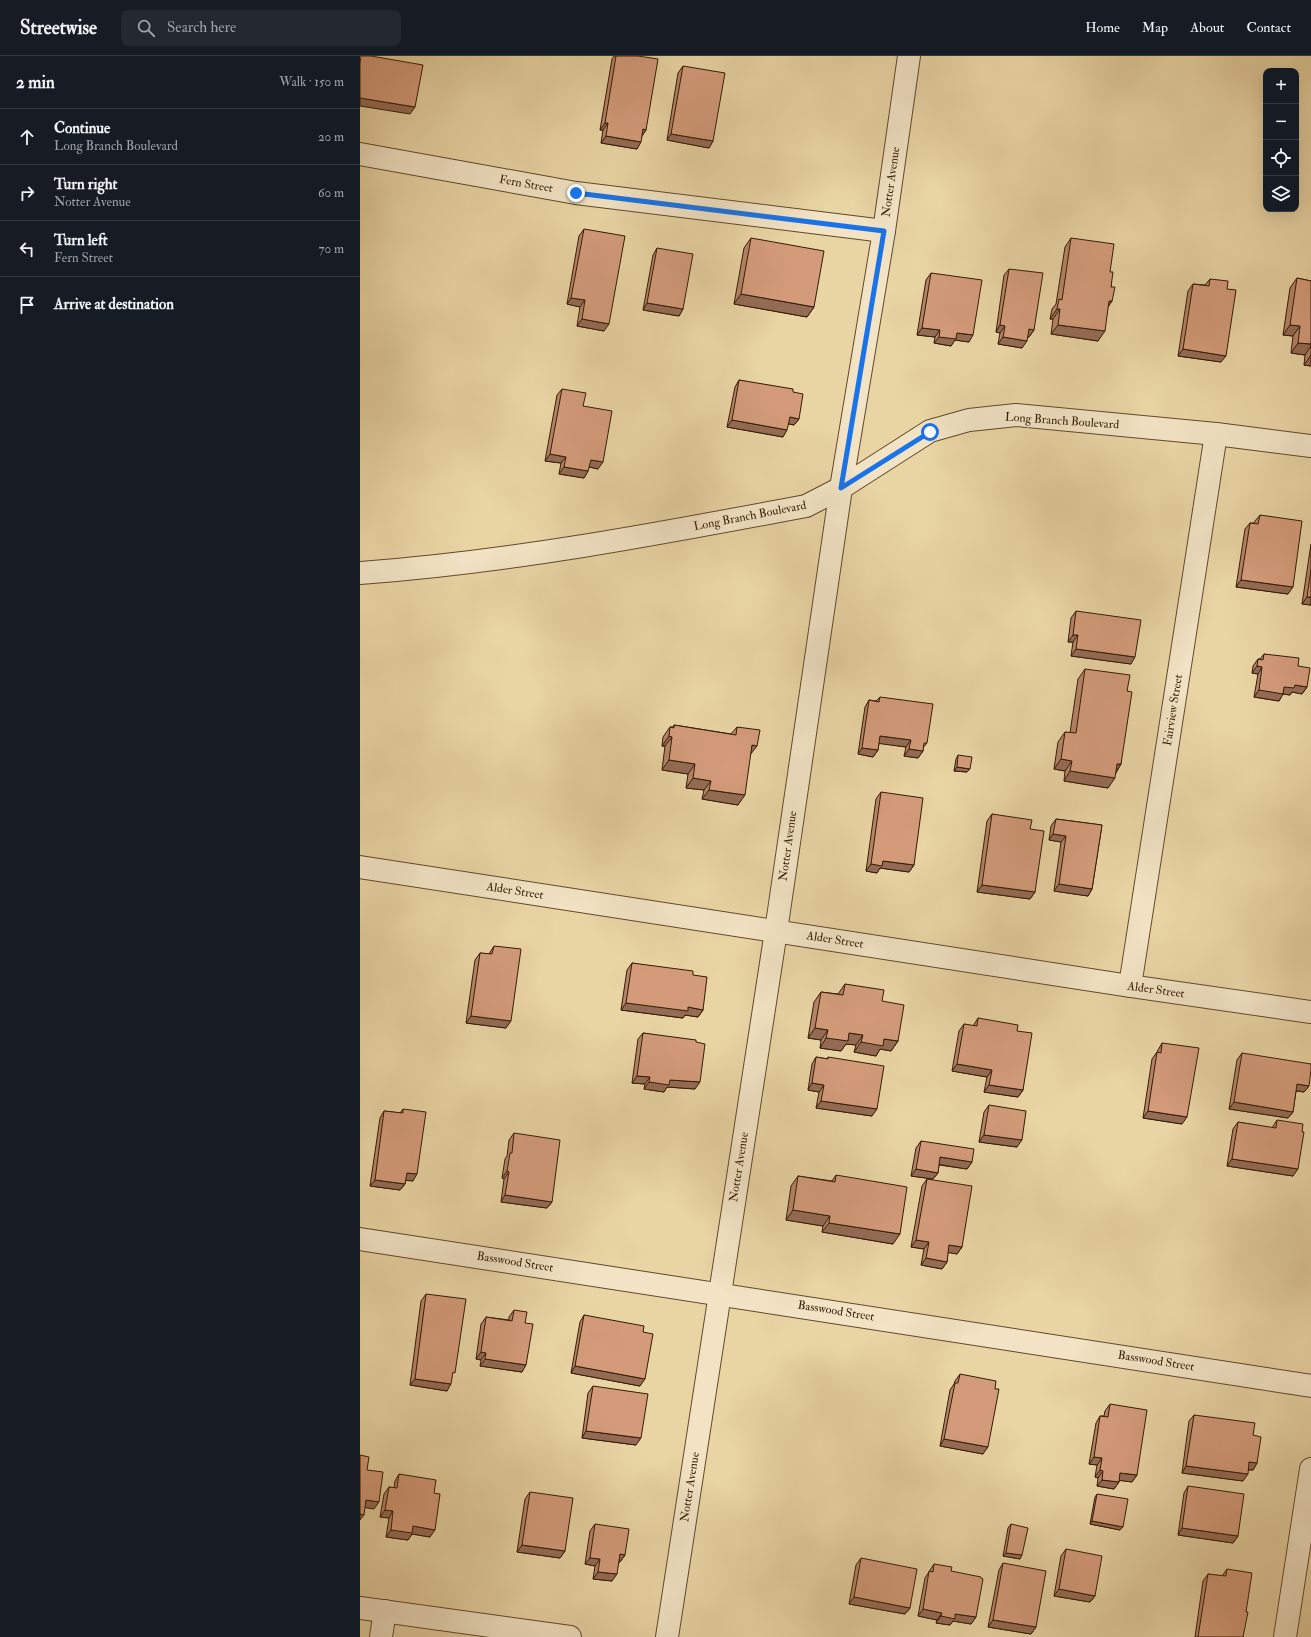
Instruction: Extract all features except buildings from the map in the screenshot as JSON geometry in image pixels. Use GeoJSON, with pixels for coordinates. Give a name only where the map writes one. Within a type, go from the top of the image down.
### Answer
{"type":"FeatureCollection","features":[{"type":"Feature","properties":{"kind":"street","name":"Notter Avenue"},"geometry":{"type":"LineString","coordinates":[[667,1637],[776,931],[841,488],[884,231],[910,56]]}},
{"type":"Feature","properties":{"kind":"street","name":"Fern Street"},"geometry":{"type":"LineString","coordinates":[[360,154],[576,193],[884,231]]}},
{"type":"Feature","properties":{"kind":"street","name":"Long Branch Boulevard"},"geometry":{"type":"LineString","coordinates":[[360,573],[422,568],[553,552],[806,506],[841,488],[930,432],[969,420],[1016,415],[1216,434],[1311,446]]}},
{"type":"Feature","properties":{"kind":"street","name":"Fairview Street"},"geometry":{"type":"LineString","coordinates":[[1130,986],[1216,434]]}},
{"type":"Feature","properties":{"kind":"street","name":"Alder Street"},"geometry":{"type":"LineString","coordinates":[[360,867],[1130,986],[1311,1012]]}},
{"type":"Feature","properties":{"kind":"street","name":"Basswood Street"},"geometry":{"type":"LineString","coordinates":[[360,1238],[1311,1386]]}},
{"type":"Feature","properties":{"kind":"street"},"geometry":{"type":"LineString","coordinates":[[1285,1637],[1311,1469]]}},
{"type":"Feature","properties":{"kind":"street"},"geometry":{"type":"LineString","coordinates":[[360,1608],[570,1637]]}},
{"type":"Feature","properties":{"kind":"street"},"geometry":{"type":"LineString","coordinates":[[381,1637],[385,1611]]}},
{"type":"Feature","properties":{"kind":"route"},"geometry":{"type":"LineString","coordinates":[[576,193],[884,231],[841,488],[930,432]]}}]}
